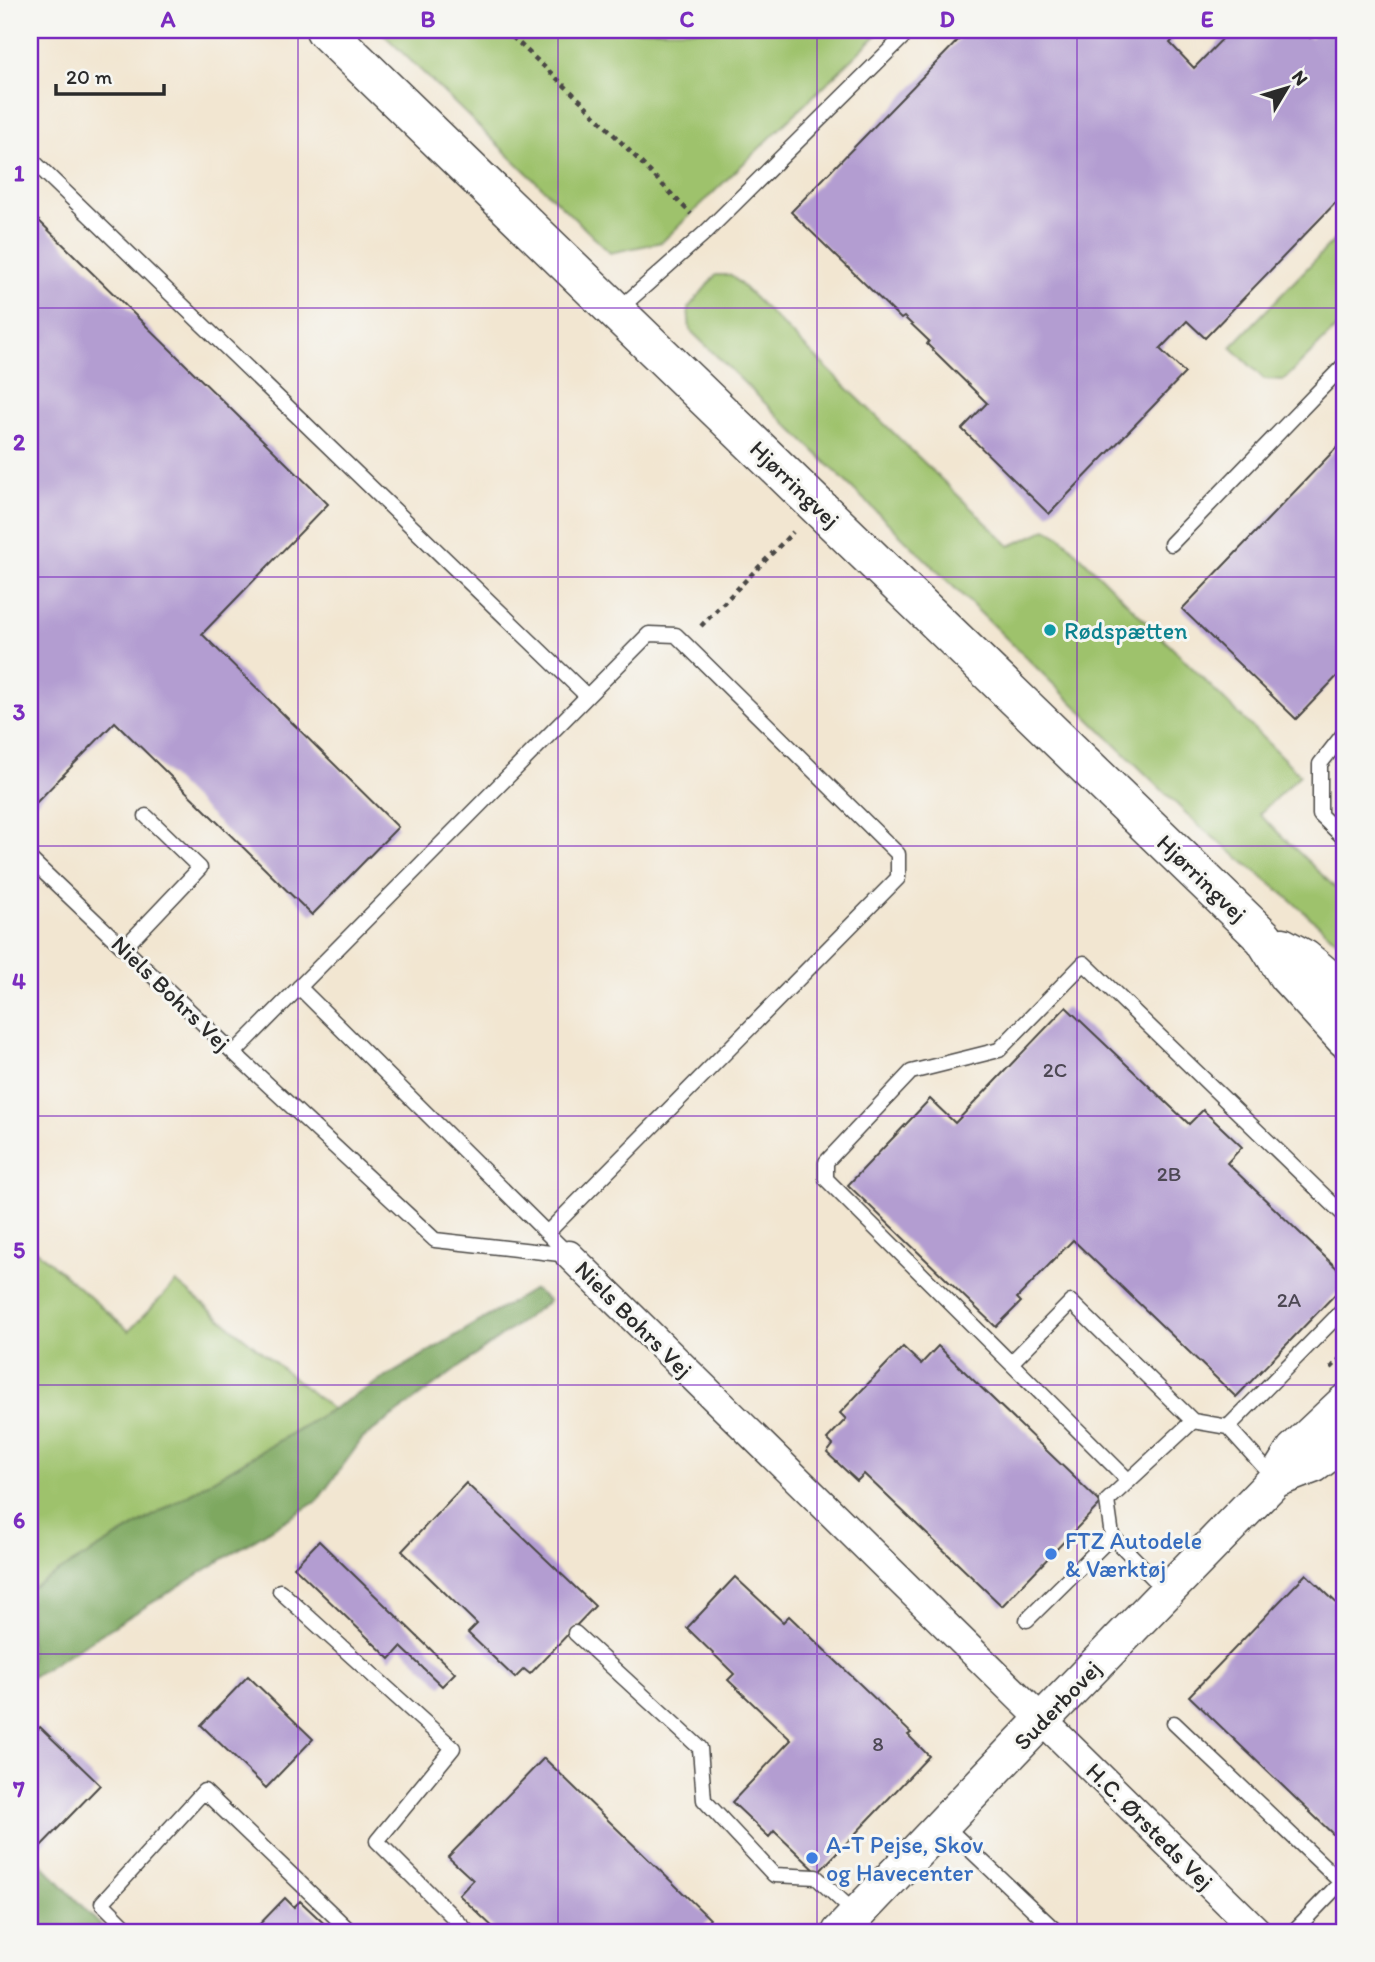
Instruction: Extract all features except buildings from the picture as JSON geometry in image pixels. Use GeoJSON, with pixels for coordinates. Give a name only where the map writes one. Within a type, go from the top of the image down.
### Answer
{"type":"FeatureCollection","features":[{"type":"Feature","properties":{"kind":"main road","name":"Hjørringvej"},"geometry":{"type":"LineString","coordinates":[[325,30],[1264,938],[1287,975],[1345,1038]]}},
{"type":"Feature","properties":{"kind":"main road","name":"Hjørringvej"},"geometry":{"type":"LineString","coordinates":[[1264,938],[1304,959],[1345,993]]}},
{"type":"Feature","properties":{"kind":"street","name":"Niels Bohrs Vej"},"geometry":{"type":"LineString","coordinates":[[569,1255],[1042,1720]]}},
{"type":"Feature","properties":{"kind":"street","name":"Suderbovej"},"geometry":{"type":"LineString","coordinates":[[848,1924],[1275,1480],[1294,1450],[1345,1402]]}},
{"type":"Feature","properties":{"kind":"street","name":"Suderbovej"},"geometry":{"type":"LineString","coordinates":[[1275,1480],[1314,1465],[1345,1442]]}},
{"type":"Feature","properties":{"kind":"street","name":"H.C. Ørsteds Vej"},"geometry":{"type":"LineString","coordinates":[[1042,1720],[1258,1932]]}},
{"type":"Feature","properties":{"kind":"lane"},"geometry":{"type":"LineString","coordinates":[[617,311],[707,231],[910,30]]}},
{"type":"Feature","properties":{"kind":"lane"},"geometry":{"type":"LineString","coordinates":[[30,158],[587,696]]}},
{"type":"Feature","properties":{"kind":"lane"},"geometry":{"type":"LineString","coordinates":[[1171,544],[1345,364]]}},
{"type":"Feature","properties":{"kind":"lane"},"geometry":{"type":"LineString","coordinates":[[234,1053],[649,634],[676,635],[898,854],[898,878],[547,1233]]}},
{"type":"Feature","properties":{"kind":"lane"},"geometry":{"type":"LineString","coordinates":[[1345,732],[1320,764],[1321,815],[1345,839]]}},
{"type":"Feature","properties":{"kind":"lane"},"geometry":{"type":"LineString","coordinates":[[124,948],[200,868],[146,816]]}},
{"type":"Feature","properties":{"kind":"lane","name":"Niels Bohrs Vej"},"geometry":{"type":"LineString","coordinates":[[30,859],[435,1240],[569,1255]]}},
{"type":"Feature","properties":{"kind":"lane"},"geometry":{"type":"LineString","coordinates":[[1129,1481],[826,1179],[826,1162],[911,1072],[999,1049],[1084,963],[1345,1216]]}},
{"type":"Feature","properties":{"kind":"lane"},"geometry":{"type":"LineString","coordinates":[[299,987],[569,1255]]}},
{"type":"Feature","properties":{"kind":"lane"},"geometry":{"type":"LineString","coordinates":[[1011,1363],[1071,1302],[1193,1421],[1228,1427],[1275,1480]]}},
{"type":"Feature","properties":{"kind":"lane"},"geometry":{"type":"LineString","coordinates":[[1228,1427],[1345,1308]]}},
{"type":"Feature","properties":{"kind":"lane"},"geometry":{"type":"LineString","coordinates":[[1167,1592],[1111,1536],[1107,1502],[1193,1421]]}},
{"type":"Feature","properties":{"kind":"lane"},"geometry":{"type":"LineString","coordinates":[[1027,1619],[1111,1536]]}},
{"type":"Feature","properties":{"kind":"lane"},"geometry":{"type":"LineString","coordinates":[[280,1591],[453,1748],[377,1840],[468,1932]]}},
{"type":"Feature","properties":{"kind":"lane"},"geometry":{"type":"LineString","coordinates":[[575,1633],[700,1748],[704,1800],[774,1875],[816,1877],[848,1924]]}},
{"type":"Feature","properties":{"kind":"lane"},"geometry":{"type":"LineString","coordinates":[[1174,1723],[1344,1882],[1293,1932]]}},
{"type":"Feature","properties":{"kind":"lane"},"geometry":{"type":"LineString","coordinates":[[131,1932],[102,1903],[204,1790],[351,1932]]}},
{"type":"Feature","properties":{"kind":"lane"},"geometry":{"type":"LineString","coordinates":[[943,1824],[1057,1932]]}},
{"type":"Feature","properties":{"kind":"path"},"geometry":{"type":"LineString","coordinates":[[505,30],[582,102],[707,231]]}},
{"type":"Feature","properties":{"kind":"path"},"geometry":{"type":"LineString","coordinates":[[684,642],[818,507]]}},
{"type":"Feature","properties":{"kind":"green space"},"geometry":{"type":"Polygon","coordinates":[[[379,30],[882,30],[662,242],[610,253],[379,30]]]}},
{"type":"Feature","properties":{"kind":"green space"},"geometry":{"type":"Polygon","coordinates":[[[1345,229],[1345,319],[1284,380],[1264,379],[1231,347],[1345,229]]]}},
{"type":"Feature","properties":{"kind":"green space"},"geometry":{"type":"Polygon","coordinates":[[[716,275],[731,275],[1010,546],[1047,529],[1061,537],[1300,775],[1259,814],[1345,897],[1345,948],[1198,825],[690,330],[688,308],[716,275]]]}},
{"type":"Feature","properties":{"kind":"green space"},"geometry":{"type":"Polygon","coordinates":[[[30,1245],[129,1331],[176,1282],[332,1409],[30,1589],[30,1245]]]}},
{"type":"Feature","properties":{"kind":"green space"},"geometry":{"type":"Polygon","coordinates":[[[534,1289],[549,1301],[363,1438],[317,1501],[30,1678],[30,1589],[534,1289]]]}},
{"type":"Feature","properties":{"kind":"green space"},"geometry":{"type":"Polygon","coordinates":[[[30,1852],[107,1932],[48,1932],[30,1915],[30,1852]]]}},
{"type":"Feature","properties":{"kind":"place","name":"Rødspætten"},"geometry":{"type":"Point","coordinates":[1050,630]}},
{"type":"Feature","properties":{"kind":"place","name":"FTZ Autodele & Værktøj"},"geometry":{"type":"Point","coordinates":[1051,1554]}},
{"type":"Feature","properties":{"kind":"place","name":"A-T Pejse, Skov og Havecenter"},"geometry":{"type":"Point","coordinates":[812,1858]}}]}
